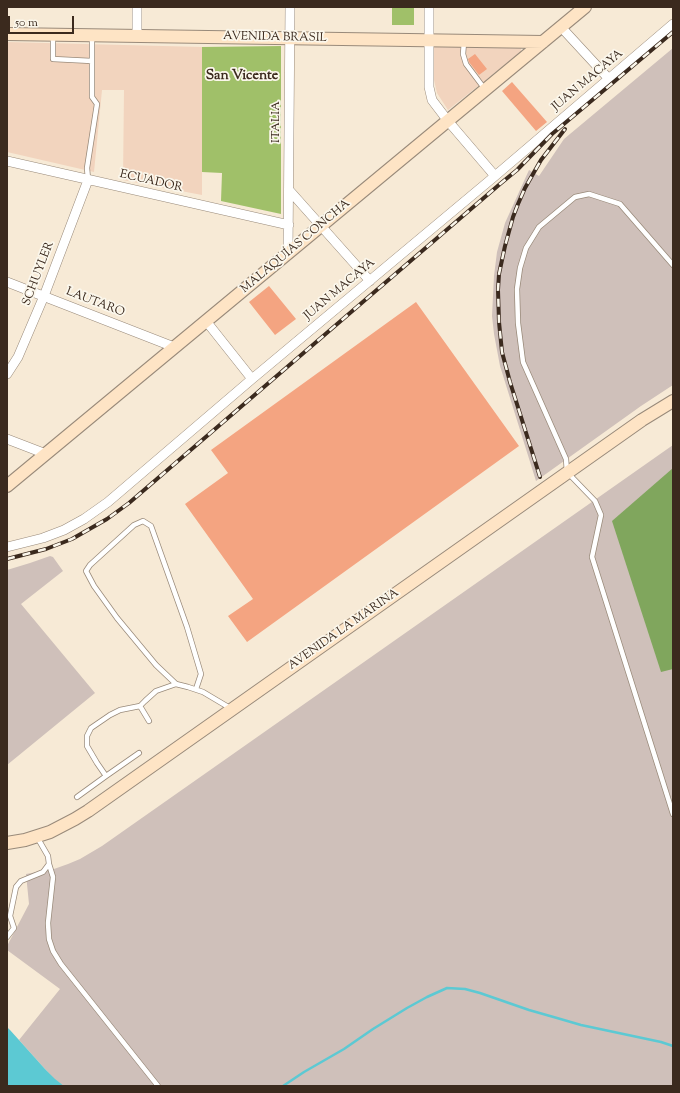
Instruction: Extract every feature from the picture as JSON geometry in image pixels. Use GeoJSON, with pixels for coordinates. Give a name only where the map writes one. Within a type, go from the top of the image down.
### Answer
{"type":"FeatureCollection","features":[{"type":"Feature","properties":{"kind":"main road","name":"MALAQUÍAS CONCHA"},"geometry":{"type":"LineString","coordinates":[[7,486],[585,7]]}},
{"type":"Feature","properties":{"kind":"main road","name":"AVENIDA BRASIL"},"geometry":{"type":"LineString","coordinates":[[7,34],[543,42]]}},
{"type":"Feature","properties":{"kind":"main road","name":"AVENIDA LA MARINA"},"geometry":{"type":"LineString","coordinates":[[7,843],[37,837],[88,812],[567,472],[642,420],[673,401]]}},
{"type":"Feature","properties":{"kind":"street"},"geometry":{"type":"LineString","coordinates":[[137,7],[137,36]]}},
{"type":"Feature","properties":{"kind":"street","name":"ITALIA"},"geometry":{"type":"LineString","coordinates":[[288,253],[290,7]]}},
{"type":"Feature","properties":{"kind":"street"},"geometry":{"type":"LineString","coordinates":[[429,7],[428,40],[430,94],[435,105],[495,176]]}},
{"type":"Feature","properties":{"kind":"street","name":"JUAN MACAYA"},"geometry":{"type":"LineString","coordinates":[[7,547],[54,535],[84,519],[113,498],[673,24]]}},
{"type":"Feature","properties":{"kind":"street"},"geometry":{"type":"LineString","coordinates":[[561,27],[609,79]]}},
{"type":"Feature","properties":{"kind":"street","name":"ECUADOR"},"geometry":{"type":"LineString","coordinates":[[7,161],[289,226]]}},
{"type":"Feature","properties":{"kind":"street","name":"SCHUYLER"},"geometry":{"type":"LineString","coordinates":[[7,374],[10,365],[18,357],[44,296],[88,180]]}},
{"type":"Feature","properties":{"kind":"street"},"geometry":{"type":"LineString","coordinates":[[289,190],[370,280]]}},
{"type":"Feature","properties":{"kind":"street","name":"LAUTARO"},"geometry":{"type":"LineString","coordinates":[[7,282],[174,348]]}},
{"type":"Feature","properties":{"kind":"street"},"geometry":{"type":"LineString","coordinates":[[206,321],[252,379]]}},
{"type":"Feature","properties":{"kind":"street"},"geometry":{"type":"LineString","coordinates":[[7,439],[46,454]]}},
{"type":"Feature","properties":{"kind":"lane"},"geometry":{"type":"LineString","coordinates":[[54,34],[53,59],[92,61]]}},
{"type":"Feature","properties":{"kind":"lane"},"geometry":{"type":"LineString","coordinates":[[88,180],[88,168],[97,104],[92,97],[92,35]]}},
{"type":"Feature","properties":{"kind":"lane"},"geometry":{"type":"LineString","coordinates":[[464,40],[466,64],[486,90]]}},
{"type":"Feature","properties":{"kind":"lane"},"geometry":{"type":"LineString","coordinates":[[673,265],[620,204],[589,194],[575,198],[538,227],[526,248],[520,268],[517,289],[518,323],[523,362],[566,458],[567,472],[595,501],[601,515],[592,556],[673,814]]}},
{"type":"Feature","properties":{"kind":"lane"},"geometry":{"type":"LineString","coordinates":[[176,684],[156,665],[117,618],[94,586],[86,571],[90,565],[134,525],[143,521],[151,526],[187,627],[201,674],[196,690]]}},
{"type":"Feature","properties":{"kind":"lane"},"geometry":{"type":"LineString","coordinates":[[106,776],[87,746],[87,736],[91,728],[110,715],[120,710],[140,706],[156,691],[176,684],[188,686],[203,692],[232,709]]}},
{"type":"Feature","properties":{"kind":"lane"},"geometry":{"type":"LineString","coordinates":[[140,706],[149,721]]}},
{"type":"Feature","properties":{"kind":"lane"},"geometry":{"type":"LineString","coordinates":[[77,796],[139,753]]}},
{"type":"Feature","properties":{"kind":"lane"},"geometry":{"type":"LineString","coordinates":[[37,837],[48,856],[53,877],[48,923],[49,939],[53,952],[158,1086]]}},
{"type":"Feature","properties":{"kind":"lane"},"geometry":{"type":"LineString","coordinates":[[7,937],[14,928],[10,916],[16,887],[21,881],[43,872],[49,864]]}},
{"type":"Feature","properties":{"kind":"shaded area"},"geometry":{"type":"Polygon","coordinates":[[[7,42],[202,47],[202,195],[123,180],[124,90],[102,90],[94,172],[7,152],[7,42]]]}},
{"type":"Feature","properties":{"kind":"shaded area"},"geometry":{"type":"Polygon","coordinates":[[[438,45],[519,47],[521,48],[521,52],[448,110],[437,93],[434,80],[433,48],[438,45]]]}},
{"type":"Feature","properties":{"kind":"shaded area"},"geometry":{"type":"Polygon","coordinates":[[[673,48],[673,385],[536,481],[500,366],[494,334],[492,316],[494,276],[497,252],[505,223],[529,170],[539,176],[564,139],[673,48]]]}},
{"type":"Feature","properties":{"kind":"shaded area"},"geometry":{"type":"Polygon","coordinates":[[[673,445],[673,1086],[64,1086],[55,1080],[19,1040],[60,989],[7,950],[7,946],[29,904],[26,874],[54,869],[68,864],[102,846],[673,445]]]}},
{"type":"Feature","properties":{"kind":"shaded area"},"geometry":{"type":"Polygon","coordinates":[[[50,556],[53,557],[63,571],[21,604],[95,693],[7,765],[7,570],[50,556]]]}},
{"type":"Feature","properties":{"kind":"green space"},"geometry":{"type":"Polygon","coordinates":[[[392,7],[414,7],[414,25],[392,25],[392,7]]]}},
{"type":"Feature","properties":{"kind":"green space"},"geometry":{"type":"Polygon","coordinates":[[[281,46],[281,214],[221,201],[222,173],[202,172],[202,47],[281,46]]]}},
{"type":"Feature","properties":{"kind":"green space"},"geometry":{"type":"Polygon","coordinates":[[[673,468],[673,669],[661,672],[612,521],[673,468]]]}},
{"type":"Feature","properties":{"kind":"water"},"geometry":{"type":"Polygon","coordinates":[[[7,1027],[45,1069],[64,1086],[7,1086],[7,1027]]]}},
{"type":"Feature","properties":{"kind":"building"},"geometry":{"type":"Polygon","coordinates":[[[475,54],[487,69],[479,75],[468,59],[475,54]]]}},
{"type":"Feature","properties":{"kind":"building"},"geometry":{"type":"Polygon","coordinates":[[[512,82],[547,122],[536,131],[502,91],[512,82]]]}},
{"type":"Feature","properties":{"kind":"building"},"geometry":{"type":"Polygon","coordinates":[[[269,286],[296,319],[275,335],[249,302],[269,286]]]}},
{"type":"Feature","properties":{"kind":"building"},"geometry":{"type":"Polygon","coordinates":[[[416,302],[519,446],[247,642],[228,616],[253,599],[185,504],[228,473],[211,450],[416,302]]]}},
{"type":"Feature","properties":{"kind":"waterway"},"geometry":{"type":"LineString","coordinates":[[283,1086],[407,1008],[447,988],[465,989],[581,1025],[661,1042],[673,1046]]}},
{"type":"Feature","properties":{"kind":"railway"},"geometry":{"type":"LineString","coordinates":[[7,559],[46,549],[72,539],[107,519],[129,503],[517,170],[552,134],[673,32]]}},
{"type":"Feature","properties":{"kind":"railway"},"geometry":{"type":"LineString","coordinates":[[540,477],[502,352],[499,322],[499,274],[513,217],[525,188],[541,160],[565,129]]}},
{"type":"Feature","properties":{"kind":"district","name":"San Vicente"},"geometry":{"type":"Point","coordinates":[242,77]}}]}
